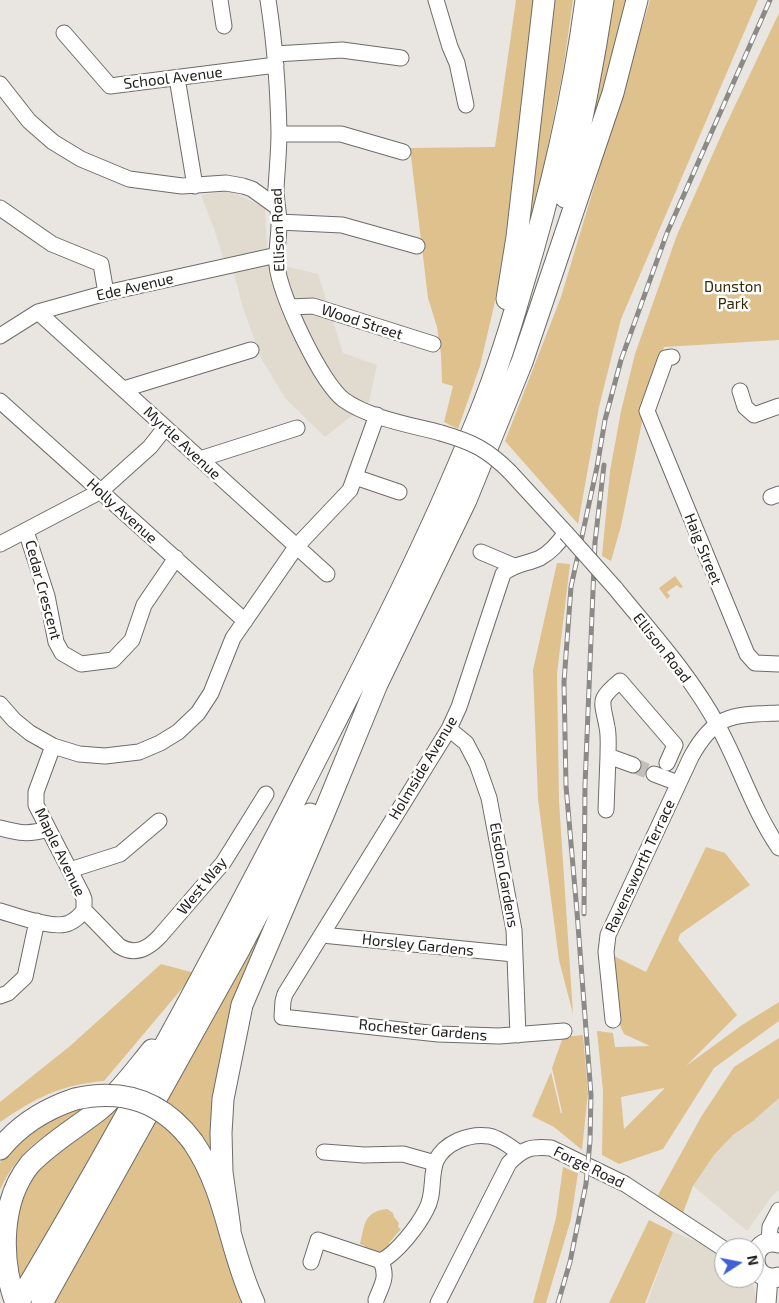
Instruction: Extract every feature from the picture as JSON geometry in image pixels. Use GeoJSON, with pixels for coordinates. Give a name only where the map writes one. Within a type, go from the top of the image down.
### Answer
{"type":"FeatureCollection","features":[{"type":"Feature","properties":{"kind":"highway"},"geometry":{"type":"LineString","coordinates":[[474,428],[510,284],[544,0]]}},
{"type":"Feature","properties":{"kind":"highway"},"geometry":{"type":"LineString","coordinates":[[17,1303],[80,1199],[187,1008],[365,664],[448,489],[474,428],[503,351],[538,237],[566,116],[586,0]]}},
{"type":"Feature","properties":{"kind":"highway"},"geometry":{"type":"LineString","coordinates":[[522,362],[557,232],[576,148],[596,49],[603,0]]}},
{"type":"Feature","properties":{"kind":"highway"},"geometry":{"type":"LineString","coordinates":[[42,1303],[234,959],[373,694],[466,500],[522,362],[613,93],[637,0]]}},
{"type":"Feature","properties":{"kind":"highway"},"geometry":{"type":"LineString","coordinates":[[230,1229],[222,1172],[221,1133],[223,1099],[242,1005],[373,694]]}},
{"type":"Feature","properties":{"kind":"highway"},"geometry":{"type":"LineString","coordinates":[[17,1303],[6,1281],[0,1248],[4,1212],[10,1195],[19,1179],[30,1164],[45,1150],[99,1109],[117,1092],[187,1008]]}},
{"type":"Feature","properties":{"kind":"highway"},"geometry":{"type":"LineString","coordinates":[[0,1150],[11,1136],[42,1113],[75,1099],[105,1094],[120,1095],[141,1101],[161,1111],[173,1120],[193,1142],[205,1159],[216,1185],[254,1303]]}},
{"type":"Feature","properties":{"kind":"main road"},"geometry":{"type":"LineString","coordinates":[[766,1303],[773,1277]]}},
{"type":"Feature","properties":{"kind":"street"},"geometry":{"type":"LineString","coordinates":[[220,0],[224,26]]}},
{"type":"Feature","properties":{"kind":"street","name":"Ellison Road"},"geometry":{"type":"LineString","coordinates":[[268,0],[276,59],[279,134],[277,255],[279,273],[302,336],[326,381],[343,400],[361,409],[460,438],[482,448],[510,472],[615,588],[672,659],[717,724],[757,811],[779,848]]}},
{"type":"Feature","properties":{"kind":"street"},"geometry":{"type":"LineString","coordinates":[[436,0],[450,47],[458,63],[466,106]]}},
{"type":"Feature","properties":{"kind":"street","name":"School Avenue"},"geometry":{"type":"LineString","coordinates":[[64,33],[110,86],[177,78],[276,59],[342,50],[401,58]]}},
{"type":"Feature","properties":{"kind":"street"},"geometry":{"type":"LineString","coordinates":[[177,78],[195,186]]}},
{"type":"Feature","properties":{"kind":"street"},"geometry":{"type":"LineString","coordinates":[[0,84],[29,122],[53,142],[81,159],[129,179],[195,186],[226,183],[243,186],[252,189],[278,214],[342,225],[417,246]]}},
{"type":"Feature","properties":{"kind":"street"},"geometry":{"type":"LineString","coordinates":[[279,134],[341,134],[403,152]]}},
{"type":"Feature","properties":{"kind":"street"},"geometry":{"type":"LineString","coordinates":[[0,208],[52,244],[101,264],[106,293]]}},
{"type":"Feature","properties":{"kind":"street","name":"Ede Avenue"},"geometry":{"type":"LineString","coordinates":[[0,336],[38,312],[106,293],[277,255]]}},
{"type":"Feature","properties":{"kind":"street","name":"Wood Street"},"geometry":{"type":"LineString","coordinates":[[290,307],[313,306],[433,344]]}},
{"type":"Feature","properties":{"kind":"street","name":"Myrtle Avenue"},"geometry":{"type":"LineString","coordinates":[[38,312],[327,574]]}},
{"type":"Feature","properties":{"kind":"street"},"geometry":{"type":"LineString","coordinates":[[124,389],[251,350]]}},
{"type":"Feature","properties":{"kind":"street","name":"Haig Street"},"geometry":{"type":"LineString","coordinates":[[672,357],[666,358],[647,411],[748,654],[755,663],[779,664]]}},
{"type":"Feature","properties":{"kind":"street"},"geometry":{"type":"LineString","coordinates":[[740,391],[745,407],[754,415],[779,406]]}},
{"type":"Feature","properties":{"kind":"street","name":"Holly Avenue"},"geometry":{"type":"LineString","coordinates":[[0,401],[245,621]]}},
{"type":"Feature","properties":{"kind":"street"},"geometry":{"type":"LineString","coordinates":[[0,704],[19,725],[30,733],[53,746],[78,754],[105,756],[138,752],[160,743],[178,732],[198,713],[211,692],[233,638],[296,547],[350,490],[377,415]]}},
{"type":"Feature","properties":{"kind":"street"},"geometry":{"type":"LineString","coordinates":[[0,544],[101,491],[150,447],[165,428]]}},
{"type":"Feature","properties":{"kind":"street"},"geometry":{"type":"LineString","coordinates":[[200,459],[298,428]]}},
{"type":"Feature","properties":{"kind":"street"},"geometry":{"type":"LineString","coordinates":[[355,477],[399,492]]}},
{"type":"Feature","properties":{"kind":"street","name":"Cedar Crescent"},"geometry":{"type":"LineString","coordinates":[[26,530],[47,596],[56,642],[62,653],[81,664],[113,660],[132,640],[144,605],[176,558]]}},
{"type":"Feature","properties":{"kind":"street"},"geometry":{"type":"LineString","coordinates":[[481,552],[514,566],[534,560],[550,551],[566,533]]}},
{"type":"Feature","properties":{"kind":"street","name":"Holmside Avenue"},"geometry":{"type":"LineString","coordinates":[[282,1017],[285,994],[449,729],[459,707],[503,574],[514,566]]}},
{"type":"Feature","properties":{"kind":"street"},"geometry":{"type":"LineString","coordinates":[[606,810],[607,727],[602,702],[607,692],[620,681],[675,745],[667,763]]}},
{"type":"Feature","properties":{"kind":"street"},"geometry":{"type":"LineString","coordinates":[[717,724],[725,719],[742,715],[779,712]]}},
{"type":"Feature","properties":{"kind":"street","name":"Ravensworth Terrace"},"geometry":{"type":"LineString","coordinates":[[613,1020],[606,952],[610,927],[699,743],[717,724]]}},
{"type":"Feature","properties":{"kind":"street","name":"Elsdon Gardens"},"geometry":{"type":"LineString","coordinates":[[449,729],[466,743],[477,764],[490,798],[514,930],[518,1034]]}},
{"type":"Feature","properties":{"kind":"street","name":"Maple Avenue"},"geometry":{"type":"LineString","coordinates":[[53,746],[36,792],[36,805],[84,899],[84,910],[119,946]]}},
{"type":"Feature","properties":{"kind":"street"},"geometry":{"type":"LineString","coordinates":[[608,756],[633,765]]}},
{"type":"Feature","properties":{"kind":"street"},"geometry":{"type":"LineString","coordinates":[[654,774],[678,783]]}},
{"type":"Feature","properties":{"kind":"street","name":"West Way"},"geometry":{"type":"LineString","coordinates":[[119,946],[126,950],[137,951],[153,944],[222,862],[266,794]]}},
{"type":"Feature","properties":{"kind":"street"},"geometry":{"type":"LineString","coordinates":[[70,870],[120,854],[159,821]]}},
{"type":"Feature","properties":{"kind":"street"},"geometry":{"type":"LineString","coordinates":[[0,828],[24,834],[34,834],[48,829]]}},
{"type":"Feature","properties":{"kind":"street"},"geometry":{"type":"LineString","coordinates":[[0,911],[37,921],[63,925],[75,920],[84,910]]}},
{"type":"Feature","properties":{"kind":"street"},"geometry":{"type":"LineString","coordinates":[[0,996],[8,993],[24,978],[37,921]]}},
{"type":"Feature","properties":{"kind":"street","name":"Horsley Gardens"},"geometry":{"type":"LineString","coordinates":[[322,935],[514,954]]}},
{"type":"Feature","properties":{"kind":"street","name":"Rochester Gardens"},"geometry":{"type":"LineString","coordinates":[[282,1017],[438,1034],[499,1036],[564,1031]]}},
{"type":"Feature","properties":{"kind":"street"},"geometry":{"type":"LineString","coordinates":[[381,1261],[398,1249],[427,1209],[433,1190],[435,1163],[440,1154],[449,1145],[460,1139],[488,1136],[503,1142],[519,1153],[509,1163],[438,1303]]}},
{"type":"Feature","properties":{"kind":"street","name":"Forge Road"},"geometry":{"type":"LineString","coordinates":[[519,1153],[526,1149],[540,1147],[551,1148],[564,1153],[625,1184],[714,1242]]}},
{"type":"Feature","properties":{"kind":"street"},"geometry":{"type":"LineString","coordinates":[[324,1152],[364,1155],[403,1154],[435,1163]]}},
{"type":"Feature","properties":{"kind":"street"},"geometry":{"type":"LineString","coordinates":[[774,1243],[770,1227],[779,1210]]}},
{"type":"Feature","properties":{"kind":"street"},"geometry":{"type":"LineString","coordinates":[[311,1262],[312,1238],[381,1261],[386,1272],[376,1300]]}},
{"type":"Feature","properties":{"kind":"shaded area"},"geometry":{"type":"Polygon","coordinates":[[[230,191],[265,208],[268,262],[318,274],[343,353],[377,365],[369,402],[325,437],[285,398],[261,358],[243,308],[230,259],[224,260],[201,195],[230,191]]]}},
{"type":"Feature","properties":{"kind":"shaded area"},"geometry":{"type":"Polygon","coordinates":[[[779,1098],[779,1190],[772,1196],[747,1231],[693,1186],[714,1155],[733,1135],[753,1121],[779,1098]]]}},
{"type":"Feature","properties":{"kind":"shaded area"},"geometry":{"type":"Polygon","coordinates":[[[673,1232],[696,1241],[714,1253],[714,1288],[754,1288],[756,1303],[647,1303],[673,1232]]]}},
{"type":"Feature","properties":{"kind":"green space"},"geometry":{"type":"Polygon","coordinates":[[[516,0],[536,0],[504,250],[494,306],[480,366],[458,429],[444,422],[453,386],[442,383],[441,354],[437,327],[428,298],[410,148],[495,147],[516,0]]]}},
{"type":"Feature","properties":{"kind":"green space"},"geometry":{"type":"Polygon","coordinates":[[[550,0],[573,0],[563,70],[533,221],[525,220],[550,0]]]}},
{"type":"Feature","properties":{"kind":"green space"},"geometry":{"type":"Polygon","coordinates":[[[611,0],[631,0],[600,112],[579,159],[611,0]]]}},
{"type":"Feature","properties":{"kind":"green space"},"geometry":{"type":"Polygon","coordinates":[[[650,0],[758,0],[621,319],[599,407],[578,524],[505,441],[561,297],[650,0]]]}},
{"type":"Feature","properties":{"kind":"green space","name":"Dunston Park"},"geometry":{"type":"Polygon","coordinates":[[[779,13],[779,340],[664,347],[643,417],[621,526],[611,561],[602,556],[610,471],[621,411],[635,354],[677,235],[723,131],[779,13]]]}},
{"type":"Feature","properties":{"kind":"green space"},"geometry":{"type":"Polygon","coordinates":[[[557,563],[570,564],[557,674],[559,801],[573,1014],[559,960],[538,799],[533,670],[557,563]]]}},
{"type":"Feature","properties":{"kind":"green space"},"geometry":{"type":"Polygon","coordinates":[[[675,576],[683,587],[680,588],[677,585],[667,592],[670,596],[667,599],[659,588],[675,576]]]}},
{"type":"Feature","properties":{"kind":"green space"},"geometry":{"type":"Polygon","coordinates":[[[706,847],[725,853],[750,885],[680,934],[678,940],[737,1015],[686,1066],[742,1025],[779,1002],[779,1021],[714,1068],[663,1149],[619,1164],[602,1155],[603,1091],[597,1031],[613,1033],[615,1047],[650,1046],[624,1034],[617,1019],[612,955],[646,972],[706,847]],[[664,1089],[621,1097],[624,1129],[664,1089]]]}},
{"type":"Feature","properties":{"kind":"green space"},"geometry":{"type":"Polygon","coordinates":[[[260,928],[265,930],[214,1161],[178,1111],[167,1101],[260,928]]]}},
{"type":"Feature","properties":{"kind":"green space"},"geometry":{"type":"Polygon","coordinates":[[[161,964],[195,973],[104,1081],[61,1089],[25,1106],[0,1122],[0,1102],[70,1046],[161,964]]]}},
{"type":"Feature","properties":{"kind":"green space"},"geometry":{"type":"Polygon","coordinates":[[[583,1035],[588,1093],[582,1150],[554,1127],[532,1116],[551,1072],[561,1114],[552,1068],[563,1037],[583,1035]]]}},
{"type":"Feature","properties":{"kind":"green space"},"geometry":{"type":"Polygon","coordinates":[[[779,1038],[779,1098],[753,1121],[733,1135],[714,1155],[693,1186],[683,1213],[657,1197],[701,1117],[734,1067],[779,1038]]]}},
{"type":"Feature","properties":{"kind":"green space"},"geometry":{"type":"Polygon","coordinates":[[[84,1106],[92,1110],[50,1132],[38,1141],[17,1162],[0,1190],[0,1163],[10,1147],[46,1117],[84,1106]]]}},
{"type":"Feature","properties":{"kind":"green space"},"geometry":{"type":"Polygon","coordinates":[[[117,1109],[123,1109],[18,1288],[5,1238],[30,1176],[74,1140],[103,1121],[117,1109]]]}},
{"type":"Feature","properties":{"kind":"green space"},"geometry":{"type":"Polygon","coordinates":[[[155,1118],[171,1131],[198,1164],[246,1303],[51,1303],[155,1118]]]}},
{"type":"Feature","properties":{"kind":"green space"},"geometry":{"type":"Polygon","coordinates":[[[563,1167],[578,1173],[571,1219],[546,1303],[533,1303],[556,1218],[563,1167]]]}},
{"type":"Feature","properties":{"kind":"green space"},"geometry":{"type":"Polygon","coordinates":[[[387,1209],[393,1213],[399,1223],[398,1227],[401,1229],[389,1243],[390,1248],[377,1254],[367,1251],[365,1246],[360,1244],[366,1220],[373,1213],[387,1209]]]}},
{"type":"Feature","properties":{"kind":"green space"},"geometry":{"type":"Polygon","coordinates":[[[649,1220],[673,1232],[645,1303],[609,1303],[649,1220]]]}},
{"type":"Feature","properties":{"kind":"tunnel"},"geometry":{"type":"LineString","coordinates":[[633,765],[654,774]]}},
{"type":"Feature","properties":{"kind":"railway"},"geometry":{"type":"LineString","coordinates":[[558,1303],[570,1262],[586,1184],[590,1141],[591,1095],[566,786],[564,682],[571,587],[597,467],[605,420],[621,360],[667,233],[770,0]]}},
{"type":"Feature","properties":{"kind":"railway"},"geometry":{"type":"LineString","coordinates":[[584,914],[585,785],[595,542],[604,465]]}}]}
